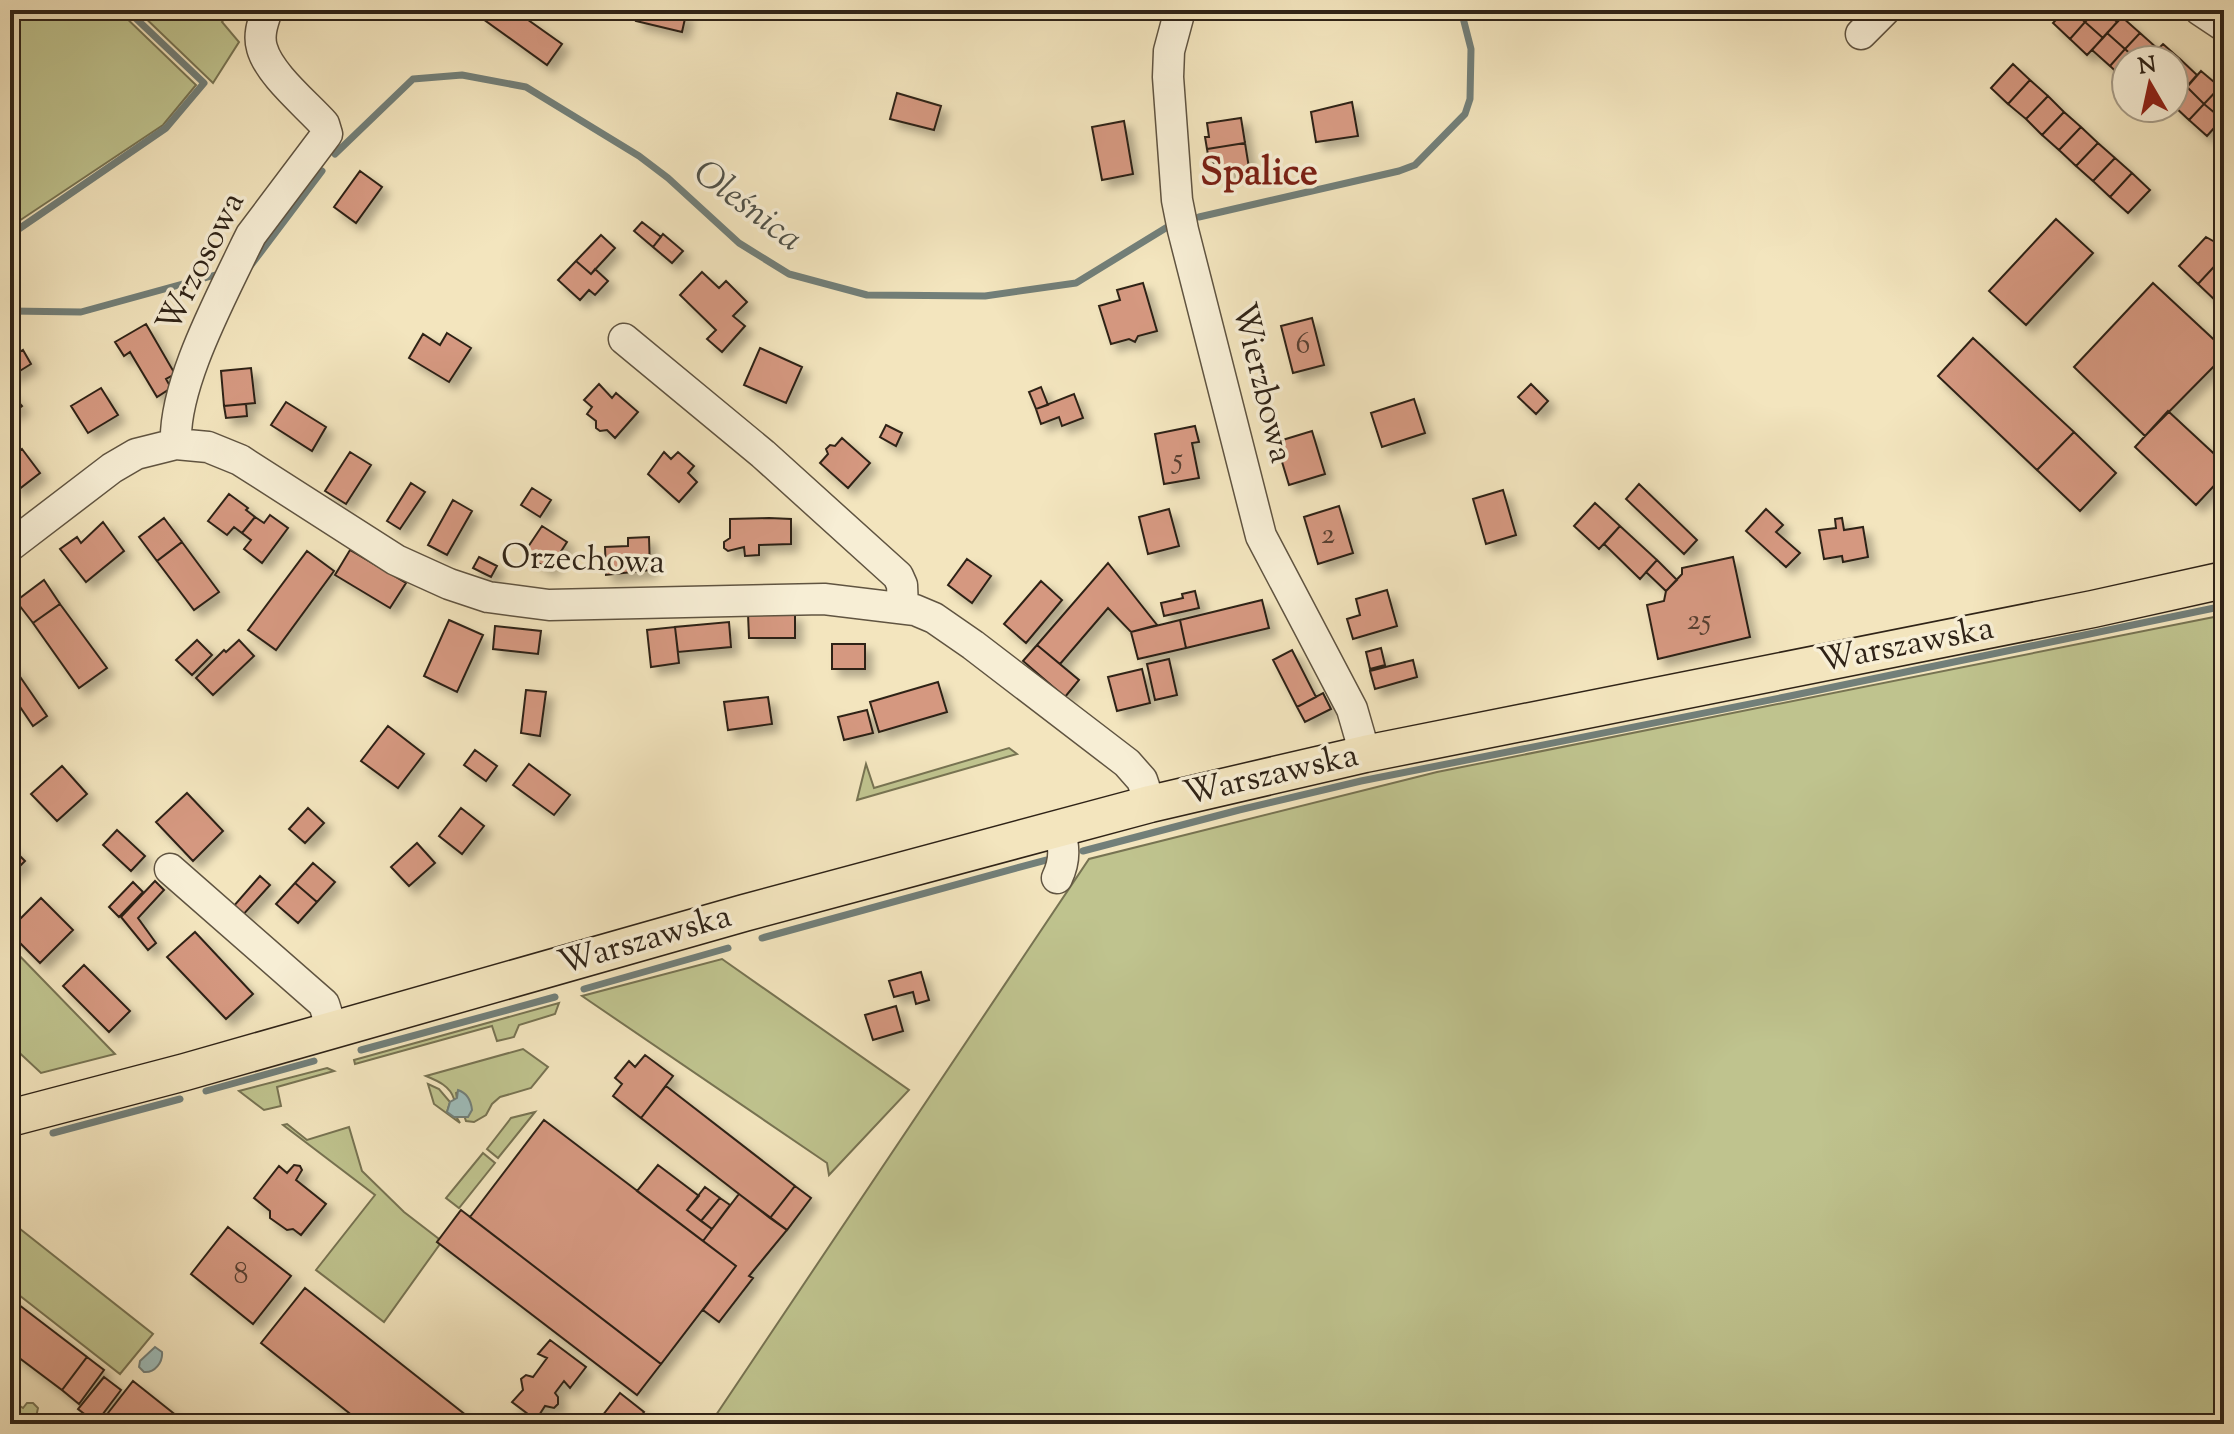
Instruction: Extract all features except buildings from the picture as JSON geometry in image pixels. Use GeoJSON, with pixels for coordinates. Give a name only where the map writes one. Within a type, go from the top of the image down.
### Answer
{"type":"FeatureCollection","features":[{"type":"Feature","properties":{"kind":"main road","name":"Warszawska"},"geometry":{"type":"LineString","coordinates":[[10,1118],[1059,826],[1365,754],[2093,609],[2224,580]]}},
{"type":"Feature","properties":{"kind":"street","name":"Wrzosowa"},"geometry":{"type":"LineString","coordinates":[[176,444],[175,423],[199,349],[251,235],[327,134],[324,124],[274,70],[262,48],[260,30],[267,10]]}},
{"type":"Feature","properties":{"kind":"street","name":"Wierzbowa"},"geometry":{"type":"LineString","coordinates":[[1180,10],[1169,51],[1168,77],[1177,200],[1183,230],[1261,536],[1352,709],[1365,754]]}},
{"type":"Feature","properties":{"kind":"street"},"geometry":{"type":"LineString","coordinates":[[1861,34],[1885,10]]}},
{"type":"Feature","properties":{"kind":"street"},"geometry":{"type":"LineString","coordinates":[[2200,10],[2224,26]]}},
{"type":"Feature","properties":{"kind":"street"},"geometry":{"type":"LineString","coordinates":[[624,339],[763,454],[898,576],[902,585],[903,608]]}},
{"type":"Feature","properties":{"kind":"street","name":"Orzechowa"},"geometry":{"type":"LineString","coordinates":[[10,546],[122,461],[151,449],[176,444],[208,447],[240,460],[396,560],[449,584],[488,597],[549,605],[824,599],[903,608],[926,614],[967,641],[1127,763],[1142,780],[1150,804]]}},
{"type":"Feature","properties":{"kind":"street"},"geometry":{"type":"LineString","coordinates":[[1057,878],[1064,865],[1065,851],[1059,826]]}},
{"type":"Feature","properties":{"kind":"street"},"geometry":{"type":"LineString","coordinates":[[170,869],[324,1004],[332,1030]]}},
{"type":"Feature","properties":{"kind":"green space"},"geometry":{"type":"Polygon","coordinates":[[[10,10],[118,10],[196,85],[163,125],[10,227],[10,10]]]}},
{"type":"Feature","properties":{"kind":"green space"},"geometry":{"type":"Polygon","coordinates":[[[137,10],[231,10],[222,22],[239,42],[213,83],[137,10]]]}},
{"type":"Feature","properties":{"kind":"green space"},"geometry":{"type":"Polygon","coordinates":[[[2224,615],[2224,1424],[710,1424],[1089,859],[1437,772],[2224,615]]]}},
{"type":"Feature","properties":{"kind":"green space"},"geometry":{"type":"Polygon","coordinates":[[[1009,748],[1017,754],[857,800],[866,764],[874,788],[1009,748]]]}},
{"type":"Feature","properties":{"kind":"green space"},"geometry":{"type":"Polygon","coordinates":[[[10,946],[115,1054],[41,1073],[10,1044],[10,946]]]}},
{"type":"Feature","properties":{"kind":"green space"},"geometry":{"type":"Polygon","coordinates":[[[722,959],[909,1090],[829,1175],[827,1163],[582,996],[722,959]]]}},
{"type":"Feature","properties":{"kind":"green space"},"geometry":{"type":"Polygon","coordinates":[[[559,1003],[555,1014],[519,1025],[514,1037],[497,1041],[492,1026],[355,1064],[354,1060],[559,1003]]]}},
{"type":"Feature","properties":{"kind":"green space"},"geometry":{"type":"Polygon","coordinates":[[[523,1049],[548,1067],[531,1088],[500,1097],[486,1115],[474,1122],[466,1121],[456,1092],[457,1099],[454,1099],[447,1087],[426,1076],[523,1049]]]}},
{"type":"Feature","properties":{"kind":"green space"},"geometry":{"type":"Polygon","coordinates":[[[327,1068],[334,1071],[277,1087],[281,1106],[264,1110],[239,1091],[327,1068]]]}},
{"type":"Feature","properties":{"kind":"green space"},"geometry":{"type":"Polygon","coordinates":[[[428,1084],[439,1089],[450,1102],[447,1112],[460,1123],[434,1104],[428,1084]]]}},
{"type":"Feature","properties":{"kind":"green space"},"geometry":{"type":"Polygon","coordinates":[[[535,1112],[498,1158],[487,1149],[511,1118],[535,1112]]]}},
{"type":"Feature","properties":{"kind":"green space"},"geometry":{"type":"Polygon","coordinates":[[[287,1124],[307,1140],[349,1127],[362,1171],[404,1212],[439,1239],[437,1242],[440,1244],[384,1322],[316,1270],[375,1195],[283,1125],[287,1124]]]}},
{"type":"Feature","properties":{"kind":"green space"},"geometry":{"type":"Polygon","coordinates":[[[483,1153],[495,1163],[459,1208],[446,1198],[483,1153]]]}},
{"type":"Feature","properties":{"kind":"green space"},"geometry":{"type":"Polygon","coordinates":[[[10,1221],[153,1334],[120,1374],[10,1288],[10,1221]]]}},
{"type":"Feature","properties":{"kind":"green space"},"geometry":{"type":"Polygon","coordinates":[[[10,1386],[17,1391],[14,1402],[23,1408],[27,1403],[33,1403],[38,1408],[36,1417],[45,1424],[25,1424],[10,1413],[10,1386]]]}},
{"type":"Feature","properties":{"kind":"water"},"geometry":{"type":"Polygon","coordinates":[[[458,1090],[471,1103],[472,1110],[468,1117],[454,1117],[447,1112],[450,1102],[457,1098],[458,1090]]]}},
{"type":"Feature","properties":{"kind":"water"},"geometry":{"type":"Polygon","coordinates":[[[155,1347],[162,1352],[160,1363],[152,1371],[144,1372],[139,1367],[140,1361],[155,1347]]]}},
{"type":"Feature","properties":{"kind":"waterway","name":"Oleśnica"},"geometry":{"type":"LineString","coordinates":[[10,235],[166,128],[204,83],[127,10]]}},
{"type":"Feature","properties":{"kind":"waterway","name":"Oleśnica"},"geometry":{"type":"LineString","coordinates":[[1199,217],[1415,165],[1465,114],[1470,99],[1471,49],[1461,10]]}},
{"type":"Feature","properties":{"kind":"waterway","name":"Oleśnica"},"geometry":{"type":"LineString","coordinates":[[335,154],[413,79],[462,75],[526,87],[639,156],[668,178],[739,243],[789,274],[867,295],[985,296],[1076,283],[1169,226]]}},
{"type":"Feature","properties":{"kind":"waterway","name":"Oleśnica"},"geometry":{"type":"LineString","coordinates":[[251,265],[322,171]]}},
{"type":"Feature","properties":{"kind":"waterway","name":"Oleśnica"},"geometry":{"type":"LineString","coordinates":[[10,311],[81,312],[219,274]]}},
{"type":"Feature","properties":{"kind":"waterway"},"geometry":{"type":"LineString","coordinates":[[1083,851],[1361,781],[2224,606]]}},
{"type":"Feature","properties":{"kind":"waterway"},"geometry":{"type":"LineString","coordinates":[[762,938],[1046,860]]}},
{"type":"Feature","properties":{"kind":"waterway"},"geometry":{"type":"LineString","coordinates":[[584,989],[728,948]]}},
{"type":"Feature","properties":{"kind":"waterway"},"geometry":{"type":"LineString","coordinates":[[361,1050],[555,997]]}},
{"type":"Feature","properties":{"kind":"waterway"},"geometry":{"type":"LineString","coordinates":[[206,1091],[314,1061]]}},
{"type":"Feature","properties":{"kind":"waterway"},"geometry":{"type":"LineString","coordinates":[[53,1133],[180,1099]]}},
{"type":"Feature","properties":{"kind":"waterway"},"geometry":{"type":"LineString","coordinates":[[10,1143],[17,1142]]}},
{"type":"Feature","properties":{"kind":"district","name":"Spalice"},"geometry":{"type":"Point","coordinates":[1259,175]}}]}
